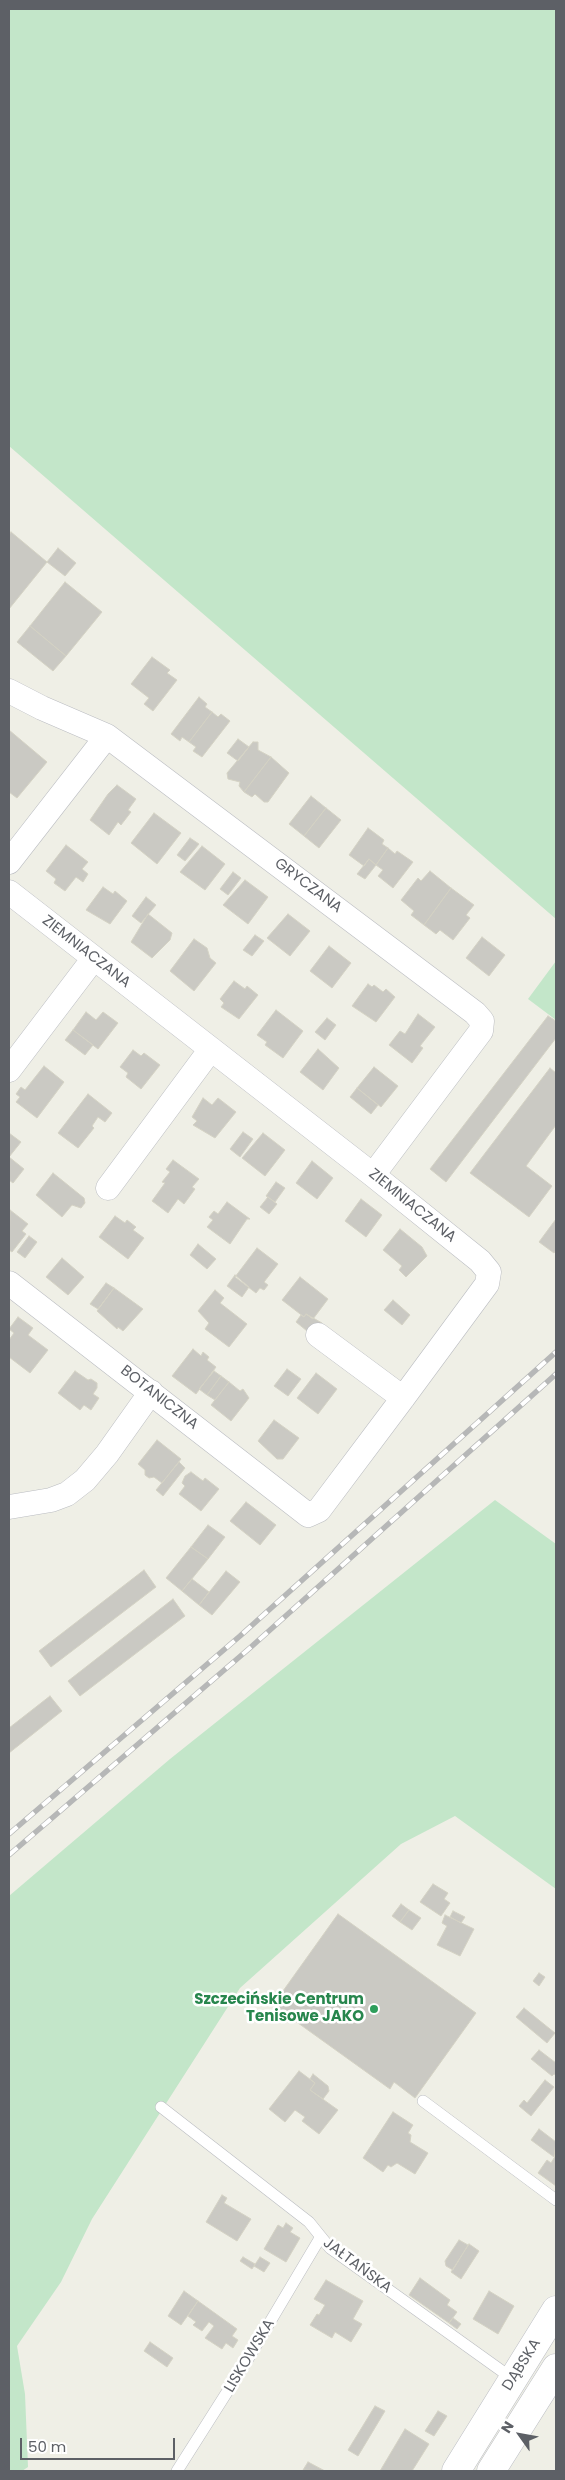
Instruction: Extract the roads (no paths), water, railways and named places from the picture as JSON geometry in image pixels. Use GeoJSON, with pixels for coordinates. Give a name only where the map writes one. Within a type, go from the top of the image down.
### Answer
{"type":"FeatureCollection","features":[{"type":"Feature","properties":{"kind":"street"},"geometry":{"type":"LineString","coordinates":[[9,691],[42,708],[107,736],[9,862]]}},
{"type":"Feature","properties":{"kind":"street","name":"GRYCZANA"},"geometry":{"type":"LineString","coordinates":[[107,736],[435,983],[482,1021],[481,1031],[373,1175]]}},
{"type":"Feature","properties":{"kind":"street","name":"ZIEMNIACZANA"},"geometry":{"type":"LineString","coordinates":[[9,892],[373,1175],[480,1261],[489,1272],[487,1284],[403,1398],[319,1510],[308,1514]]}},
{"type":"Feature","properties":{"kind":"street"},"geometry":{"type":"LineString","coordinates":[[9,1070],[94,958]]}},
{"type":"Feature","properties":{"kind":"street"},"geometry":{"type":"LineString","coordinates":[[108,1188],[211,1049]]}},
{"type":"Feature","properties":{"kind":"street","name":"BOTANICZNA"},"geometry":{"type":"LineString","coordinates":[[9,1283],[308,1514]]}},
{"type":"Feature","properties":{"kind":"street"},"geometry":{"type":"LineString","coordinates":[[318,1335],[403,1398]]}},
{"type":"Feature","properties":{"kind":"street"},"geometry":{"type":"LineString","coordinates":[[9,1507],[50,1500],[66,1494],[84,1480],[107,1454],[150,1392]]}},
{"type":"Feature","properties":{"kind":"street","name":"DĄBSKA"},"geometry":{"type":"LineString","coordinates":[[456,2471],[556,2310]]}},
{"type":"Feature","properties":{"kind":"street","name":"DĄBSKA"},"geometry":{"type":"LineString","coordinates":[[491,2471],[556,2368]]}},
{"type":"Feature","properties":{"kind":"lane"},"geometry":{"type":"LineString","coordinates":[[423,2101],[556,2200]]}},
{"type":"Feature","properties":{"kind":"lane","name":"JAŁTAŃSKA"},"geometry":{"type":"LineString","coordinates":[[161,2107],[309,2222],[330,2248],[513,2380]]}},
{"type":"Feature","properties":{"kind":"lane","name":"LISKOWSKA"},"geometry":{"type":"LineString","coordinates":[[177,2471],[248,2359],[320,2238]]}},
{"type":"Feature","properties":{"kind":"railway"},"geometry":{"type":"LineString","coordinates":[[9,1834],[240,1636],[556,1352]]}},
{"type":"Feature","properties":{"kind":"railway"},"geometry":{"type":"LineString","coordinates":[[9,1855],[251,1647],[556,1374]]}},
{"type":"Feature","properties":{"kind":"place","name":"Szczecińskie Centrum Tenisowe JAKO"},"geometry":{"type":"Point","coordinates":[374,2009]}}]}
